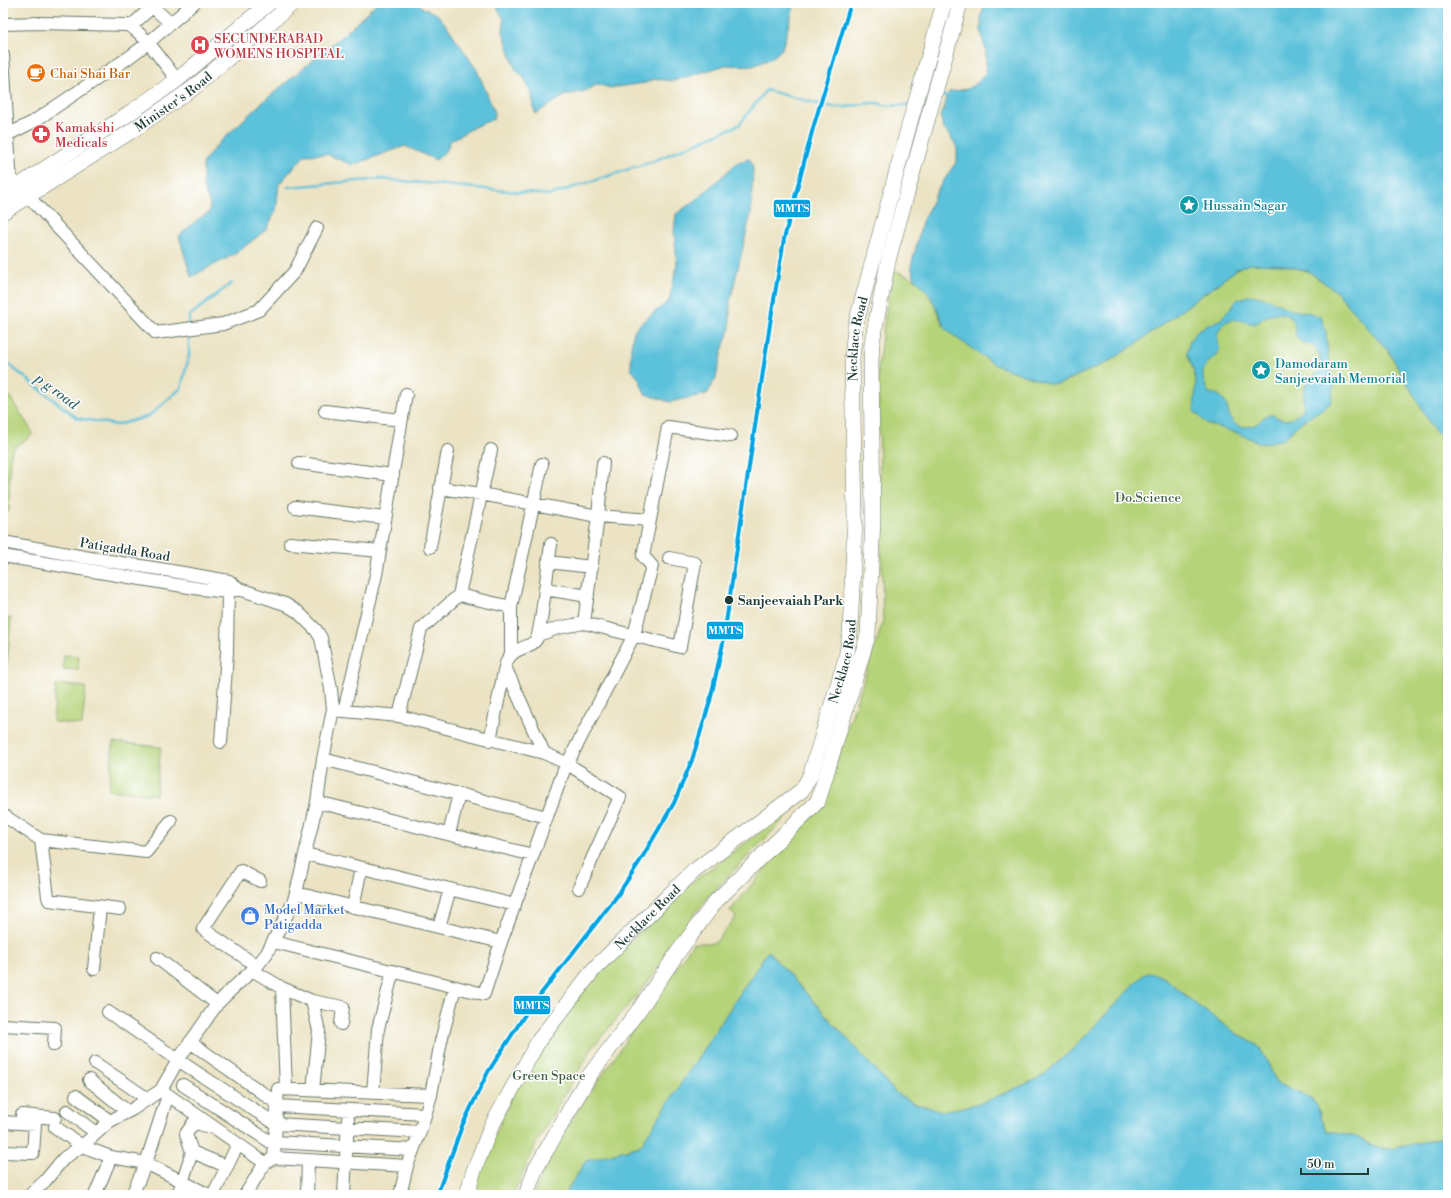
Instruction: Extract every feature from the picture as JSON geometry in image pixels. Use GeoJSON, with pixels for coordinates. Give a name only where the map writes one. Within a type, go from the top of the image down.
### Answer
{"type":"FeatureCollection","features":[{"type":"Feature","properties":{"kind":"main road","name":"Minister's Road"},"geometry":{"type":"LineString","coordinates":[[10,198],[177,80],[269,3]]}},
{"type":"Feature","properties":{"kind":"main road","name":"Minister's Road"},"geometry":{"type":"LineString","coordinates":[[10,198],[130,132],[192,89],[293,3]]}},
{"type":"Feature","properties":{"kind":"main road","name":"Necklace Road"},"geometry":{"type":"LineString","coordinates":[[467,1195],[473,1173],[491,1127],[539,1040],[594,969],[694,871],[802,790],[810,776],[846,658],[850,634],[855,519],[852,359],[855,326],[944,3]]}},
{"type":"Feature","properties":{"kind":"main road","name":"Necklace Road"},"geometry":{"type":"LineString","coordinates":[[526,1195],[535,1170],[590,1076],[716,901],[818,801],[868,635],[873,518],[872,342],[889,257],[938,77],[960,3]]}},
{"type":"Feature","properties":{"kind":"main road"},"geometry":{"type":"LineString","coordinates":[[854,338],[872,342]]}},
{"type":"Feature","properties":{"kind":"main road"},"geometry":{"type":"LineString","coordinates":[[850,634],[868,635]]}},
{"type":"Feature","properties":{"kind":"main road"},"geometry":{"type":"LineString","coordinates":[[802,790],[818,801]]}},
{"type":"Feature","properties":{"kind":"street"},"geometry":{"type":"LineString","coordinates":[[7,135],[33,122],[148,43],[194,3]]}},
{"type":"Feature","properties":{"kind":"street"},"geometry":{"type":"LineString","coordinates":[[130,26],[155,5],[170,23]]}},
{"type":"Feature","properties":{"kind":"street"},"geometry":{"type":"LineString","coordinates":[[3,24],[40,22],[127,25],[148,43],[177,80]]}},
{"type":"Feature","properties":{"kind":"street"},"geometry":{"type":"LineString","coordinates":[[3,55],[10,198],[156,333],[223,324],[259,310],[295,271],[317,228]]}},
{"type":"Feature","properties":{"kind":"street"},"geometry":{"type":"LineString","coordinates":[[132,1195],[146,1163],[178,1060],[217,1004],[255,968],[267,953],[293,903],[317,802],[322,759],[338,710],[376,575],[406,394]]}},
{"type":"Feature","properties":{"kind":"street"},"geometry":{"type":"LineString","coordinates":[[325,411],[401,420]]}},
{"type":"Feature","properties":{"kind":"street"},"geometry":{"type":"LineString","coordinates":[[274,942],[484,994],[501,942],[566,763],[634,635],[652,566],[643,556],[668,427],[731,436]]}},
{"type":"Feature","properties":{"kind":"street"},"geometry":{"type":"LineString","coordinates":[[398,716],[421,629],[459,595],[491,450]]}},
{"type":"Feature","properties":{"kind":"street"},"geometry":{"type":"LineString","coordinates":[[430,547],[448,451]]}},
{"type":"Feature","properties":{"kind":"street"},"geometry":{"type":"LineString","coordinates":[[300,463],[393,475]]}},
{"type":"Feature","properties":{"kind":"street"},"geometry":{"type":"LineString","coordinates":[[584,623],[592,567],[603,463]]}},
{"type":"Feature","properties":{"kind":"street"},"geometry":{"type":"LineString","coordinates":[[511,653],[511,607],[542,464]]}},
{"type":"Feature","properties":{"kind":"street"},"geometry":{"type":"LineString","coordinates":[[440,488],[481,494],[533,505],[598,516],[650,520]]}},
{"type":"Feature","properties":{"kind":"street"},"geometry":{"type":"LineString","coordinates":[[295,507],[385,518]]}},
{"type":"Feature","properties":{"kind":"street","name":"Patigadda Road"},"geometry":{"type":"LineString","coordinates":[[3,542],[229,581],[234,591]]}},
{"type":"Feature","properties":{"kind":"street"},"geometry":{"type":"LineString","coordinates":[[290,543],[380,551]]}},
{"type":"Feature","properties":{"kind":"street"},"geometry":{"type":"LineString","coordinates":[[490,740],[508,657],[511,653],[534,642],[538,635],[551,544]]}},
{"type":"Feature","properties":{"kind":"street","name":"Patigadda Road"},"geometry":{"type":"LineString","coordinates":[[3,556],[201,589],[234,591],[285,604],[298,612],[316,630],[321,638],[331,689],[338,710]]}},
{"type":"Feature","properties":{"kind":"street"},"geometry":{"type":"LineString","coordinates":[[538,635],[558,628],[584,623],[680,647],[696,562],[669,558]]}},
{"type":"Feature","properties":{"kind":"street"},"geometry":{"type":"LineString","coordinates":[[112,574],[114,562]]}},
{"type":"Feature","properties":{"kind":"street"},"geometry":{"type":"LineString","coordinates":[[548,562],[592,567]]}},
{"type":"Feature","properties":{"kind":"street"},"geometry":{"type":"LineString","coordinates":[[544,589],[588,596]]}},
{"type":"Feature","properties":{"kind":"street"},"geometry":{"type":"LineString","coordinates":[[221,742],[227,652],[234,591]]}},
{"type":"Feature","properties":{"kind":"street"},"geometry":{"type":"LineString","coordinates":[[459,595],[511,607]]}},
{"type":"Feature","properties":{"kind":"street"},"geometry":{"type":"LineString","coordinates":[[505,667],[544,753]]}},
{"type":"Feature","properties":{"kind":"street"},"geometry":{"type":"LineString","coordinates":[[338,710],[398,716],[544,753],[566,763],[620,797],[578,888]]}},
{"type":"Feature","properties":{"kind":"street"},"geometry":{"type":"LineString","coordinates":[[322,759],[547,818]]}},
{"type":"Feature","properties":{"kind":"street"},"geometry":{"type":"LineString","coordinates":[[449,834],[459,794]]}},
{"type":"Feature","properties":{"kind":"street"},"geometry":{"type":"LineString","coordinates":[[317,802],[533,855]]}},
{"type":"Feature","properties":{"kind":"street"},"geometry":{"type":"LineString","coordinates":[[3,815],[41,840],[146,852],[171,821]]}},
{"type":"Feature","properties":{"kind":"street"},"geometry":{"type":"LineString","coordinates":[[41,840],[49,900],[120,909]]}},
{"type":"Feature","properties":{"kind":"street"},"geometry":{"type":"LineString","coordinates":[[305,854],[515,905]]}},
{"type":"Feature","properties":{"kind":"street"},"geometry":{"type":"LineString","coordinates":[[353,907],[361,868]]}},
{"type":"Feature","properties":{"kind":"street"},"geometry":{"type":"LineString","coordinates":[[260,881],[241,871],[203,929],[282,988],[312,1001],[343,1007],[341,1024]]}},
{"type":"Feature","properties":{"kind":"street"},"geometry":{"type":"LineString","coordinates":[[439,927],[450,889]]}},
{"type":"Feature","properties":{"kind":"street"},"geometry":{"type":"LineString","coordinates":[[296,893],[501,942]]}},
{"type":"Feature","properties":{"kind":"street"},"geometry":{"type":"LineString","coordinates":[[94,969],[100,907]]}},
{"type":"Feature","properties":{"kind":"street"},"geometry":{"type":"LineString","coordinates":[[157,958],[217,1004]]}},
{"type":"Feature","properties":{"kind":"street"},"geometry":{"type":"LineString","coordinates":[[373,1093],[378,1029],[393,971]]}},
{"type":"Feature","properties":{"kind":"street"},"geometry":{"type":"LineString","coordinates":[[400,1195],[407,1166],[420,1132],[431,1095],[440,1040],[455,987]]}},
{"type":"Feature","properties":{"kind":"street"},"geometry":{"type":"LineString","coordinates":[[282,988],[286,1089]]}},
{"type":"Feature","properties":{"kind":"street"},"geometry":{"type":"LineString","coordinates":[[307,1194],[309,1160],[312,1144],[314,1090],[319,1031],[312,1001]]}},
{"type":"Feature","properties":{"kind":"street"},"geometry":{"type":"LineString","coordinates":[[108,1012],[224,1091],[276,1124],[420,1132]]}},
{"type":"Feature","properties":{"kind":"street"},"geometry":{"type":"LineString","coordinates":[[3,1024],[55,1028],[54,1045]]}},
{"type":"Feature","properties":{"kind":"street"},"geometry":{"type":"LineString","coordinates":[[190,1042],[278,1105],[425,1114]]}},
{"type":"Feature","properties":{"kind":"street"},"geometry":{"type":"LineString","coordinates":[[95,1063],[148,1099]]}},
{"type":"Feature","properties":{"kind":"street"},"geometry":{"type":"LineString","coordinates":[[30,1195],[45,1181],[64,1158],[82,1146],[110,1121],[148,1099],[167,1094],[183,1085],[193,1070]]}},
{"type":"Feature","properties":{"kind":"street"},"geometry":{"type":"LineString","coordinates":[[89,1080],[128,1111]]}},
{"type":"Feature","properties":{"kind":"street"},"geometry":{"type":"LineString","coordinates":[[183,1085],[275,1143],[412,1150]]}},
{"type":"Feature","properties":{"kind":"street"},"geometry":{"type":"LineString","coordinates":[[245,1195],[269,1161],[275,1143],[278,1089],[431,1095]]}},
{"type":"Feature","properties":{"kind":"street"},"geometry":{"type":"LineString","coordinates":[[204,1120],[224,1091]]}},
{"type":"Feature","properties":{"kind":"street"},"geometry":{"type":"LineString","coordinates":[[344,1195],[350,1092]]}},
{"type":"Feature","properties":{"kind":"street"},"geometry":{"type":"LineString","coordinates":[[167,1094],[236,1143],[269,1161],[309,1160],[407,1166]]}},
{"type":"Feature","properties":{"kind":"street"},"geometry":{"type":"LineString","coordinates":[[384,1165],[388,1094]]}},
{"type":"Feature","properties":{"kind":"street"},"geometry":{"type":"LineString","coordinates":[[76,1096],[110,1121]]}},
{"type":"Feature","properties":{"kind":"street"},"geometry":{"type":"LineString","coordinates":[[67,1111],[96,1133]]}},
{"type":"Feature","properties":{"kind":"street"},"geometry":{"type":"LineString","coordinates":[[213,1195],[236,1143],[254,1111]]}},
{"type":"Feature","properties":{"kind":"street"},"geometry":{"type":"LineString","coordinates":[[3,1114],[55,1122],[82,1146],[111,1157],[146,1163],[209,1195]]}},
{"type":"Feature","properties":{"kind":"street"},"geometry":{"type":"LineString","coordinates":[[3,1122],[35,1120]]}},
{"type":"Feature","properties":{"kind":"street"},"geometry":{"type":"LineString","coordinates":[[3,1152],[33,1153],[35,1120]]}},
{"type":"Feature","properties":{"kind":"street"},"geometry":{"type":"LineString","coordinates":[[178,1195],[192,1152],[186,1134],[194,1122],[220,1131]]}},
{"type":"Feature","properties":{"kind":"street"},"geometry":{"type":"LineString","coordinates":[[192,1152],[226,1166]]}},
{"type":"Feature","properties":{"kind":"street"},"geometry":{"type":"LineString","coordinates":[[95,1195],[111,1157]]}},
{"type":"Feature","properties":{"kind":"green space","name":"Do.Science"},"geometry":{"type":"Polygon","coordinates":[[[1251,264],[1284,265],[1308,271],[1336,291],[1389,352],[1434,430],[1442,438],[1448,440],[1448,1137],[1390,1149],[1380,1149],[1356,1137],[1327,1131],[1321,1120],[1318,1107],[1312,1100],[1301,1093],[1277,1083],[1264,1055],[1257,1045],[1237,1034],[1198,1006],[1165,978],[1148,973],[1142,976],[1074,1048],[1045,1074],[1035,1080],[989,1100],[965,1107],[942,1111],[916,1104],[897,1094],[768,951],[640,1146],[586,1161],[564,1195],[533,1195],[557,1141],[693,943],[715,943],[736,917],[730,911],[781,849],[821,808],[883,622],[878,369],[893,270],[920,283],[927,290],[933,299],[943,325],[958,339],[966,344],[1059,384],[1108,362],[1136,344],[1240,267],[1251,264]]]}},
{"type":"Feature","properties":{"kind":"green space"},"geometry":{"type":"Polygon","coordinates":[[[3,386],[33,433],[29,438],[13,448],[10,458],[9,511],[3,517],[3,386]]]}},
{"type":"Feature","properties":{"kind":"green space"},"geometry":{"type":"Polygon","coordinates":[[[3,617],[11,618],[7,663],[3,663],[3,617]]]}},
{"type":"Feature","properties":{"kind":"green space"},"geometry":{"type":"Polygon","coordinates":[[[64,655],[79,656],[78,670],[63,669],[64,655]]]}},
{"type":"Feature","properties":{"kind":"green space"},"geometry":{"type":"Polygon","coordinates":[[[56,684],[86,687],[82,725],[53,722],[56,684]]]}},
{"type":"Feature","properties":{"kind":"green space"},"geometry":{"type":"Polygon","coordinates":[[[113,742],[161,747],[156,795],[109,790],[113,742]]]}},
{"type":"Feature","properties":{"kind":"green space","name":"Green Space"},"geometry":{"type":"Polygon","coordinates":[[[803,796],[806,797],[707,898],[648,982],[592,1048],[538,1140],[513,1195],[470,1195],[515,1088],[583,990],[683,889],[774,822],[794,806],[803,796]]]}},
{"type":"Feature","properties":{"kind":"water"},"geometry":{"type":"Polygon","coordinates":[[[377,3],[419,3],[423,8],[437,14],[477,70],[495,113],[494,119],[476,126],[450,141],[447,150],[436,160],[405,146],[353,165],[326,154],[305,155],[279,184],[276,211],[266,230],[235,254],[191,277],[179,236],[198,219],[209,213],[210,204],[203,187],[203,162],[216,146],[257,107],[351,28],[377,3]]]}},
{"type":"Feature","properties":{"kind":"water"},"geometry":{"type":"Polygon","coordinates":[[[495,3],[795,3],[782,49],[772,58],[753,66],[726,65],[673,81],[656,79],[645,83],[610,88],[598,84],[585,91],[566,95],[535,114],[532,95],[524,78],[515,68],[503,32],[504,20],[495,3]]]}},
{"type":"Feature","properties":{"kind":"water","name":"Hussain Sagar"},"geometry":{"type":"Polygon","coordinates":[[[985,3],[1448,3],[1448,440],[1442,438],[1434,430],[1389,352],[1336,291],[1308,271],[1284,265],[1251,264],[1240,267],[1136,344],[1108,362],[1059,384],[1050,384],[995,365],[945,328],[927,291],[915,279],[911,267],[922,222],[938,189],[957,161],[957,148],[955,143],[943,128],[941,117],[949,92],[967,89],[977,83],[986,73],[986,51],[981,30],[981,16],[985,3]]]}},
{"type":"Feature","properties":{"kind":"water"},"geometry":{"type":"Polygon","coordinates":[[[750,159],[753,167],[751,213],[730,302],[730,328],[722,351],[716,378],[707,394],[670,402],[645,394],[639,379],[631,369],[631,346],[634,331],[643,321],[669,301],[677,264],[674,231],[676,214],[697,199],[738,162],[750,159]]]}},
{"type":"Feature","properties":{"kind":"water"},"geometry":{"type":"Polygon","coordinates":[[[1252,295],[1268,299],[1291,310],[1311,313],[1321,317],[1326,332],[1328,355],[1334,386],[1330,404],[1300,423],[1284,439],[1263,444],[1237,433],[1207,424],[1194,411],[1196,384],[1193,368],[1187,354],[1190,340],[1198,330],[1221,319],[1238,299],[1252,295]],[[1278,313],[1267,316],[1255,324],[1234,320],[1226,322],[1218,332],[1218,354],[1209,362],[1204,370],[1203,377],[1209,393],[1217,395],[1225,401],[1231,419],[1239,426],[1245,427],[1253,425],[1268,415],[1288,419],[1298,415],[1303,410],[1305,386],[1307,382],[1319,371],[1320,358],[1317,350],[1298,339],[1294,323],[1290,317],[1285,314],[1278,313]]]}},
{"type":"Feature","properties":{"kind":"water"},"geometry":{"type":"Polygon","coordinates":[[[768,951],[897,1094],[916,1104],[942,1111],[965,1107],[989,1100],[1035,1080],[1045,1074],[1074,1048],[1142,976],[1148,973],[1158,975],[1165,978],[1198,1006],[1237,1034],[1257,1045],[1264,1055],[1277,1083],[1301,1093],[1312,1100],[1318,1107],[1321,1120],[1327,1131],[1356,1137],[1380,1149],[1390,1149],[1448,1137],[1448,1195],[564,1195],[586,1161],[640,1146],[768,951]]]}},
{"type":"Feature","properties":{"kind":"waterway"},"geometry":{"type":"LineString","coordinates":[[288,187],[381,179],[550,195],[651,162],[739,125],[766,90],[834,107],[847,107],[870,103],[877,103],[887,106],[909,105]]}},
{"type":"Feature","properties":{"kind":"waterway"},"geometry":{"type":"LineString","coordinates":[[939,97],[950,95]]}},
{"type":"Feature","properties":{"kind":"waterway","name":"p g road"},"geometry":{"type":"LineString","coordinates":[[189,325],[189,316],[232,283]]}},
{"type":"Feature","properties":{"kind":"waterway","name":"p g road"},"geometry":{"type":"LineString","coordinates":[[3,363],[8,364],[77,418],[117,425],[149,416],[181,388],[189,356],[189,332]]}},
{"type":"Feature","properties":{"kind":"transit line","name":"MMTS"},"geometry":{"type":"LineString","coordinates":[[437,1195],[462,1126],[488,1072],[526,1013],[617,896],[640,861],[674,803],[692,760],[710,701],[723,643],[784,239],[813,128],[851,3]]}},
{"type":"Feature","properties":{"kind":"place","name":"SECUNDERABAD WOMENS HOSPITAL"},"geometry":{"type":"Point","coordinates":[200,45]}},
{"type":"Feature","properties":{"kind":"place","name":"Chai Shai Bar"},"geometry":{"type":"Point","coordinates":[36,73]}},
{"type":"Feature","properties":{"kind":"place","name":"Kamakshi Medicals"},"geometry":{"type":"Point","coordinates":[41,134]}},
{"type":"Feature","properties":{"kind":"place","name":"Hussain Sagar"},"geometry":{"type":"Point","coordinates":[1189,205]}},
{"type":"Feature","properties":{"kind":"place","name":"Damodaram Sanjeevaiah Memorial"},"geometry":{"type":"Point","coordinates":[1261,370]}},
{"type":"Feature","properties":{"kind":"place","name":"Sanjeevaiah Park"},"geometry":{"type":"Point","coordinates":[729,600]}},
{"type":"Feature","properties":{"kind":"place","name":"Model Market Patigadda"},"geometry":{"type":"Point","coordinates":[250,916]}}]}
